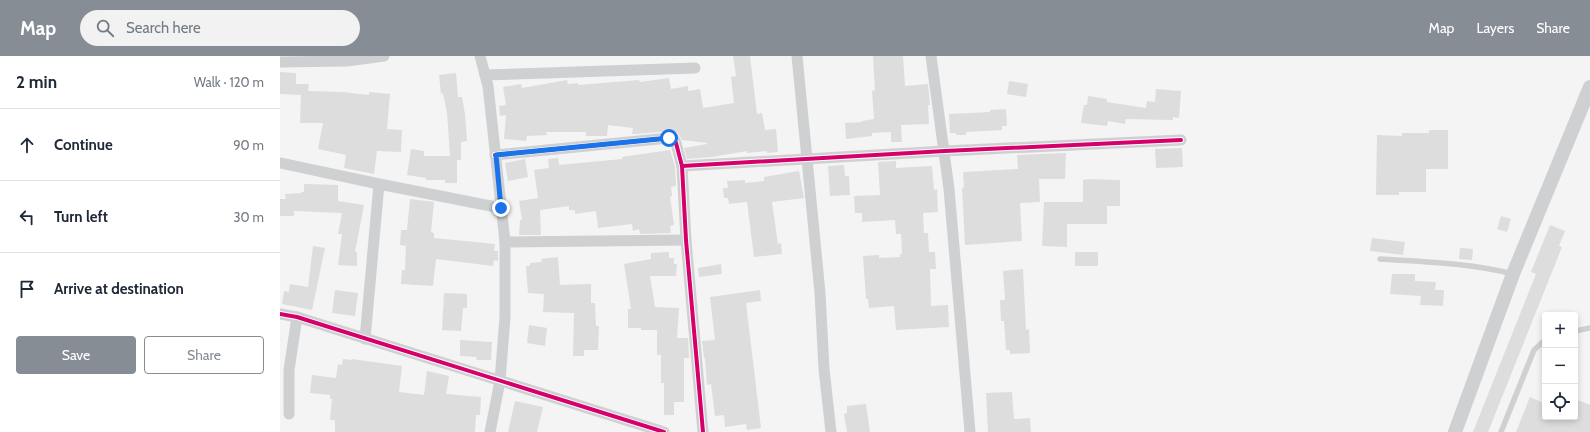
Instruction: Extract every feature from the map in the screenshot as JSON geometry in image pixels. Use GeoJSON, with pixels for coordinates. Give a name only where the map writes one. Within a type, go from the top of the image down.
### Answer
{"type":"FeatureCollection","features":[{"type":"Feature","properties":{"kind":"street"},"geometry":{"type":"LineString","coordinates":[[280,62],[384,56]]}},
{"type":"Feature","properties":{"kind":"street"},"geometry":{"type":"LineString","coordinates":[[480,56],[488,86],[505,242],[506,317],[500,381],[490,432]]}},
{"type":"Feature","properties":{"kind":"street"},"geometry":{"type":"LineString","coordinates":[[797,56],[820,293],[824,369],[831,432]]}},
{"type":"Feature","properties":{"kind":"street"},"geometry":{"type":"LineString","coordinates":[[932,56],[950,197],[970,432]]}},
{"type":"Feature","properties":{"kind":"street"},"geometry":{"type":"LineString","coordinates":[[485,75],[695,68]]}},
{"type":"Feature","properties":{"kind":"street"},"geometry":{"type":"LineString","coordinates":[[1455,432],[1513,274],[1590,87]]}},
{"type":"Feature","properties":{"kind":"street"},"geometry":{"type":"LineString","coordinates":[[496,155],[669,138],[674,139],[682,166],[686,240],[703,432]]}},
{"type":"Feature","properties":{"kind":"street"},"geometry":{"type":"LineString","coordinates":[[682,166],[944,151],[1181,140]]}},
{"type":"Feature","properties":{"kind":"street"},"geometry":{"type":"LineString","coordinates":[[280,163],[501,208]]}},
{"type":"Feature","properties":{"kind":"street"},"geometry":{"type":"LineString","coordinates":[[365,339],[379,184]]}},
{"type":"Feature","properties":{"kind":"street"},"geometry":{"type":"LineString","coordinates":[[505,242],[686,240]]}},
{"type":"Feature","properties":{"kind":"street"},"geometry":{"type":"LineString","coordinates":[[280,314],[664,432]]}},
{"type":"Feature","properties":{"kind":"street"},"geometry":{"type":"LineString","coordinates":[[289,414],[285,372],[297,318]]}},
{"type":"Feature","properties":{"kind":"lane"},"geometry":{"type":"LineString","coordinates":[[1380,259],[1485,267],[1513,274]]}},
{"type":"Feature","properties":{"kind":"lane"},"geometry":{"type":"LineString","coordinates":[[1578,330],[1590,328]]}},
{"type":"Feature","properties":{"kind":"lane"},"geometry":{"type":"LineString","coordinates":[[1501,432],[1534,350],[1542,343]]}},
{"type":"Feature","properties":{"kind":"building"},"geometry":{"type":"Polygon","coordinates":[[[733,56],[750,56],[757,114],[762,113],[765,130],[776,129],[778,152],[767,153],[767,151],[747,153],[747,151],[712,157],[687,159],[684,148],[707,143],[682,140],[678,133],[670,131],[632,134],[633,128],[608,125],[607,136],[586,136],[586,132],[546,132],[547,135],[527,136],[526,141],[504,139],[506,115],[500,116],[499,106],[506,105],[503,87],[521,84],[522,88],[567,80],[568,84],[578,83],[578,85],[639,80],[640,82],[669,78],[671,89],[688,86],[688,91],[700,89],[703,108],[734,103],[731,77],[736,76],[733,56]]]}},
{"type":"Feature","properties":{"kind":"building"},"geometry":{"type":"Polygon","coordinates":[[[873,56],[903,56],[905,86],[928,84],[930,105],[928,105],[929,124],[901,125],[902,142],[891,142],[891,132],[872,133],[872,136],[846,139],[845,123],[862,122],[874,119],[872,91],[875,90],[873,56]]]}},
{"type":"Feature","properties":{"kind":"building"},"geometry":{"type":"Polygon","coordinates":[[[280,72],[296,73],[296,84],[309,84],[308,91],[343,92],[369,95],[369,92],[390,94],[387,129],[402,130],[401,152],[377,151],[374,174],[344,168],[346,155],[318,149],[323,123],[300,123],[301,95],[280,94],[280,72]]]}},
{"type":"Feature","properties":{"kind":"building"},"geometry":{"type":"Polygon","coordinates":[[[456,73],[458,97],[462,97],[465,114],[467,141],[461,142],[461,160],[457,160],[457,183],[445,183],[445,180],[426,180],[426,178],[407,175],[411,149],[424,151],[424,156],[450,156],[447,113],[443,93],[441,94],[439,75],[456,73]]]}},
{"type":"Feature","properties":{"kind":"building"},"geometry":{"type":"Polygon","coordinates":[[[1009,81],[1028,84],[1026,97],[1007,94],[1009,81]]]}},
{"type":"Feature","properties":{"kind":"building"},"geometry":{"type":"Polygon","coordinates":[[[1156,89],[1181,91],[1179,118],[1173,117],[1173,120],[1126,119],[1125,124],[1108,121],[1107,126],[1081,123],[1084,105],[1087,105],[1088,96],[1107,99],[1107,102],[1146,108],[1147,101],[1155,102],[1156,89]]]}},
{"type":"Feature","properties":{"kind":"building"},"geometry":{"type":"Polygon","coordinates":[[[1006,109],[1007,126],[1002,126],[1002,130],[966,132],[966,135],[956,135],[956,133],[950,133],[949,114],[990,112],[990,110],[1006,109]]]}},
{"type":"Feature","properties":{"kind":"building"},"geometry":{"type":"Polygon","coordinates":[[[1429,130],[1448,130],[1448,169],[1426,169],[1426,192],[1399,192],[1399,195],[1376,195],[1377,135],[1402,136],[1402,133],[1429,133],[1429,130]]]}},
{"type":"Feature","properties":{"kind":"building"},"geometry":{"type":"Polygon","coordinates":[[[1182,148],[1183,167],[1156,168],[1155,149],[1182,148]]]}},
{"type":"Feature","properties":{"kind":"building"},"geometry":{"type":"Polygon","coordinates":[[[670,150],[675,167],[676,186],[671,187],[672,196],[670,197],[674,225],[670,226],[671,233],[640,234],[639,229],[633,231],[632,224],[598,228],[596,211],[575,214],[575,210],[569,210],[569,206],[540,210],[541,235],[519,235],[520,220],[522,220],[519,201],[538,198],[534,170],[549,168],[548,159],[558,158],[559,165],[622,159],[622,157],[670,150]]]}},
{"type":"Feature","properties":{"kind":"building"},"geometry":{"type":"Polygon","coordinates":[[[1066,153],[1065,179],[1039,179],[1040,202],[1020,203],[1022,241],[965,245],[962,188],[964,187],[963,172],[1018,169],[1017,155],[1066,153]]]}},
{"type":"Feature","properties":{"kind":"building"},"geometry":{"type":"Polygon","coordinates":[[[525,159],[528,177],[508,181],[505,163],[525,159]]]}},
{"type":"Feature","properties":{"kind":"building"},"geometry":{"type":"Polygon","coordinates":[[[896,161],[896,168],[932,166],[934,190],[937,189],[938,212],[923,213],[924,233],[928,233],[929,252],[935,252],[936,269],[930,269],[931,306],[948,305],[949,327],[896,330],[894,306],[869,308],[868,299],[866,299],[863,256],[879,255],[879,258],[900,257],[900,254],[902,254],[901,234],[896,234],[895,220],[862,222],[862,213],[855,213],[854,196],[880,195],[878,162],[896,161]]]}},
{"type":"Feature","properties":{"kind":"building"},"geometry":{"type":"Polygon","coordinates":[[[844,165],[845,176],[849,176],[850,195],[830,196],[828,166],[844,165]]]}},
{"type":"Feature","properties":{"kind":"building"},"geometry":{"type":"Polygon","coordinates":[[[799,171],[804,198],[772,202],[778,244],[781,243],[782,254],[754,257],[747,202],[729,204],[728,198],[724,198],[723,188],[728,188],[727,181],[745,180],[745,183],[764,181],[764,177],[799,171]]]}},
{"type":"Feature","properties":{"kind":"building"},"geometry":{"type":"Polygon","coordinates":[[[1083,180],[1120,180],[1120,206],[1107,206],[1107,224],[1067,224],[1067,247],[1042,246],[1044,202],[1083,202],[1083,180]]]}},
{"type":"Feature","properties":{"kind":"building"},"geometry":{"type":"Polygon","coordinates":[[[304,184],[338,185],[338,201],[364,205],[355,252],[357,252],[357,266],[338,265],[342,234],[338,234],[342,213],[294,211],[294,216],[280,216],[280,199],[286,199],[285,194],[304,192],[304,184]]]}},
{"type":"Feature","properties":{"kind":"building"},"geometry":{"type":"Polygon","coordinates":[[[410,199],[434,202],[431,232],[434,233],[434,238],[495,244],[494,251],[498,251],[498,261],[494,260],[493,266],[436,259],[433,286],[401,284],[402,270],[405,270],[406,246],[400,245],[401,230],[407,230],[410,199]]]}},
{"type":"Feature","properties":{"kind":"building"},"geometry":{"type":"Polygon","coordinates":[[[1501,216],[1511,219],[1507,232],[1497,229],[1501,216]]]}},
{"type":"Feature","properties":{"kind":"building"},"geometry":{"type":"Polygon","coordinates":[[[1550,225],[1565,231],[1559,246],[1562,247],[1488,432],[1473,432],[1536,274],[1531,272],[1550,225]]]}},
{"type":"Feature","properties":{"kind":"building"},"geometry":{"type":"Polygon","coordinates":[[[1372,238],[1405,242],[1403,255],[1370,251],[1372,238]]]}},
{"type":"Feature","properties":{"kind":"building"},"geometry":{"type":"Polygon","coordinates":[[[313,246],[325,248],[312,310],[282,304],[284,291],[289,292],[290,284],[308,287],[313,246]]]}},
{"type":"Feature","properties":{"kind":"building"},"geometry":{"type":"Polygon","coordinates":[[[1460,248],[1473,249],[1472,260],[1459,259],[1460,248]]]}},
{"type":"Feature","properties":{"kind":"building"},"geometry":{"type":"Polygon","coordinates":[[[669,252],[669,258],[674,258],[674,264],[677,264],[676,276],[650,276],[655,307],[679,308],[677,338],[688,338],[689,358],[684,358],[684,402],[674,402],[674,415],[664,415],[664,383],[661,383],[661,355],[657,355],[657,330],[628,328],[628,309],[631,309],[624,264],[651,259],[651,253],[669,252]]]}},
{"type":"Feature","properties":{"kind":"building"},"geometry":{"type":"Polygon","coordinates":[[[1075,252],[1098,252],[1098,266],[1075,266],[1075,252]]]}},
{"type":"Feature","properties":{"kind":"building"},"geometry":{"type":"Polygon","coordinates":[[[558,257],[560,285],[591,284],[591,303],[595,303],[596,326],[599,326],[598,350],[584,350],[584,356],[573,356],[574,313],[543,312],[544,294],[528,293],[526,266],[530,266],[530,263],[542,262],[541,259],[558,257]]]}},
{"type":"Feature","properties":{"kind":"building"},"geometry":{"type":"Polygon","coordinates":[[[721,264],[722,274],[699,277],[698,268],[721,264]]]}},
{"type":"Feature","properties":{"kind":"building"},"geometry":{"type":"Polygon","coordinates":[[[1023,269],[1026,330],[1029,329],[1030,353],[1010,354],[1010,350],[1006,350],[1004,321],[1001,321],[1000,300],[1005,300],[1003,271],[1023,269]]]}},
{"type":"Feature","properties":{"kind":"building"},"geometry":{"type":"Polygon","coordinates":[[[1392,274],[1415,274],[1415,281],[1436,282],[1435,290],[1444,290],[1443,306],[1420,305],[1421,296],[1390,294],[1392,274]]]}},
{"type":"Feature","properties":{"kind":"building"},"geometry":{"type":"Polygon","coordinates":[[[335,290],[358,293],[355,316],[332,313],[335,290]]]}},
{"type":"Feature","properties":{"kind":"building"},"geometry":{"type":"Polygon","coordinates":[[[760,290],[761,301],[746,303],[761,428],[747,430],[746,424],[725,427],[724,415],[715,416],[711,384],[707,385],[702,341],[715,340],[710,297],[760,290]]]}},
{"type":"Feature","properties":{"kind":"building"},"geometry":{"type":"Polygon","coordinates":[[[444,293],[467,294],[467,308],[463,308],[461,331],[442,330],[444,293]]]}},
{"type":"Feature","properties":{"kind":"building"},"geometry":{"type":"Polygon","coordinates":[[[529,325],[547,328],[545,346],[527,343],[529,325]]]}},
{"type":"Feature","properties":{"kind":"building"},"geometry":{"type":"Polygon","coordinates":[[[460,340],[492,342],[491,360],[476,360],[477,357],[460,356],[460,340]]]}},
{"type":"Feature","properties":{"kind":"building"},"geometry":{"type":"Polygon","coordinates":[[[343,359],[402,366],[399,392],[424,395],[427,371],[449,376],[446,394],[481,397],[480,415],[476,415],[475,432],[335,432],[335,420],[330,420],[332,399],[330,399],[330,395],[310,393],[312,375],[336,378],[338,364],[342,365],[343,359]]]}},
{"type":"Feature","properties":{"kind":"building"},"geometry":{"type":"Polygon","coordinates":[[[1012,392],[1014,419],[1030,418],[1031,432],[988,432],[986,393],[1012,392]]]}},
{"type":"Feature","properties":{"kind":"building"},"geometry":{"type":"Polygon","coordinates":[[[1530,397],[1542,403],[1542,420],[1578,420],[1578,400],[1590,405],[1590,432],[1516,432],[1530,397]]]}},
{"type":"Feature","properties":{"kind":"building"},"geometry":{"type":"Polygon","coordinates":[[[515,401],[543,407],[537,432],[508,432],[515,401]]]}},
{"type":"Feature","properties":{"kind":"building"},"geometry":{"type":"Polygon","coordinates":[[[866,404],[870,432],[847,432],[844,414],[847,413],[847,406],[866,404]]]}},
{"type":"Feature","properties":{"kind":"cycle path"},"geometry":{"type":"LineString","coordinates":[[495,155],[669,138],[674,139],[682,166],[686,240],[703,432]]}},
{"type":"Feature","properties":{"kind":"cycle path"},"geometry":{"type":"LineString","coordinates":[[682,166],[945,151],[1181,140]]}},
{"type":"Feature","properties":{"kind":"cycle path"},"geometry":{"type":"LineString","coordinates":[[280,314],[297,317],[664,432]]}},
{"type":"Feature","properties":{"kind":"route"},"geometry":{"type":"LineString","coordinates":[[501,208],[496,155],[669,138]]}}]}
